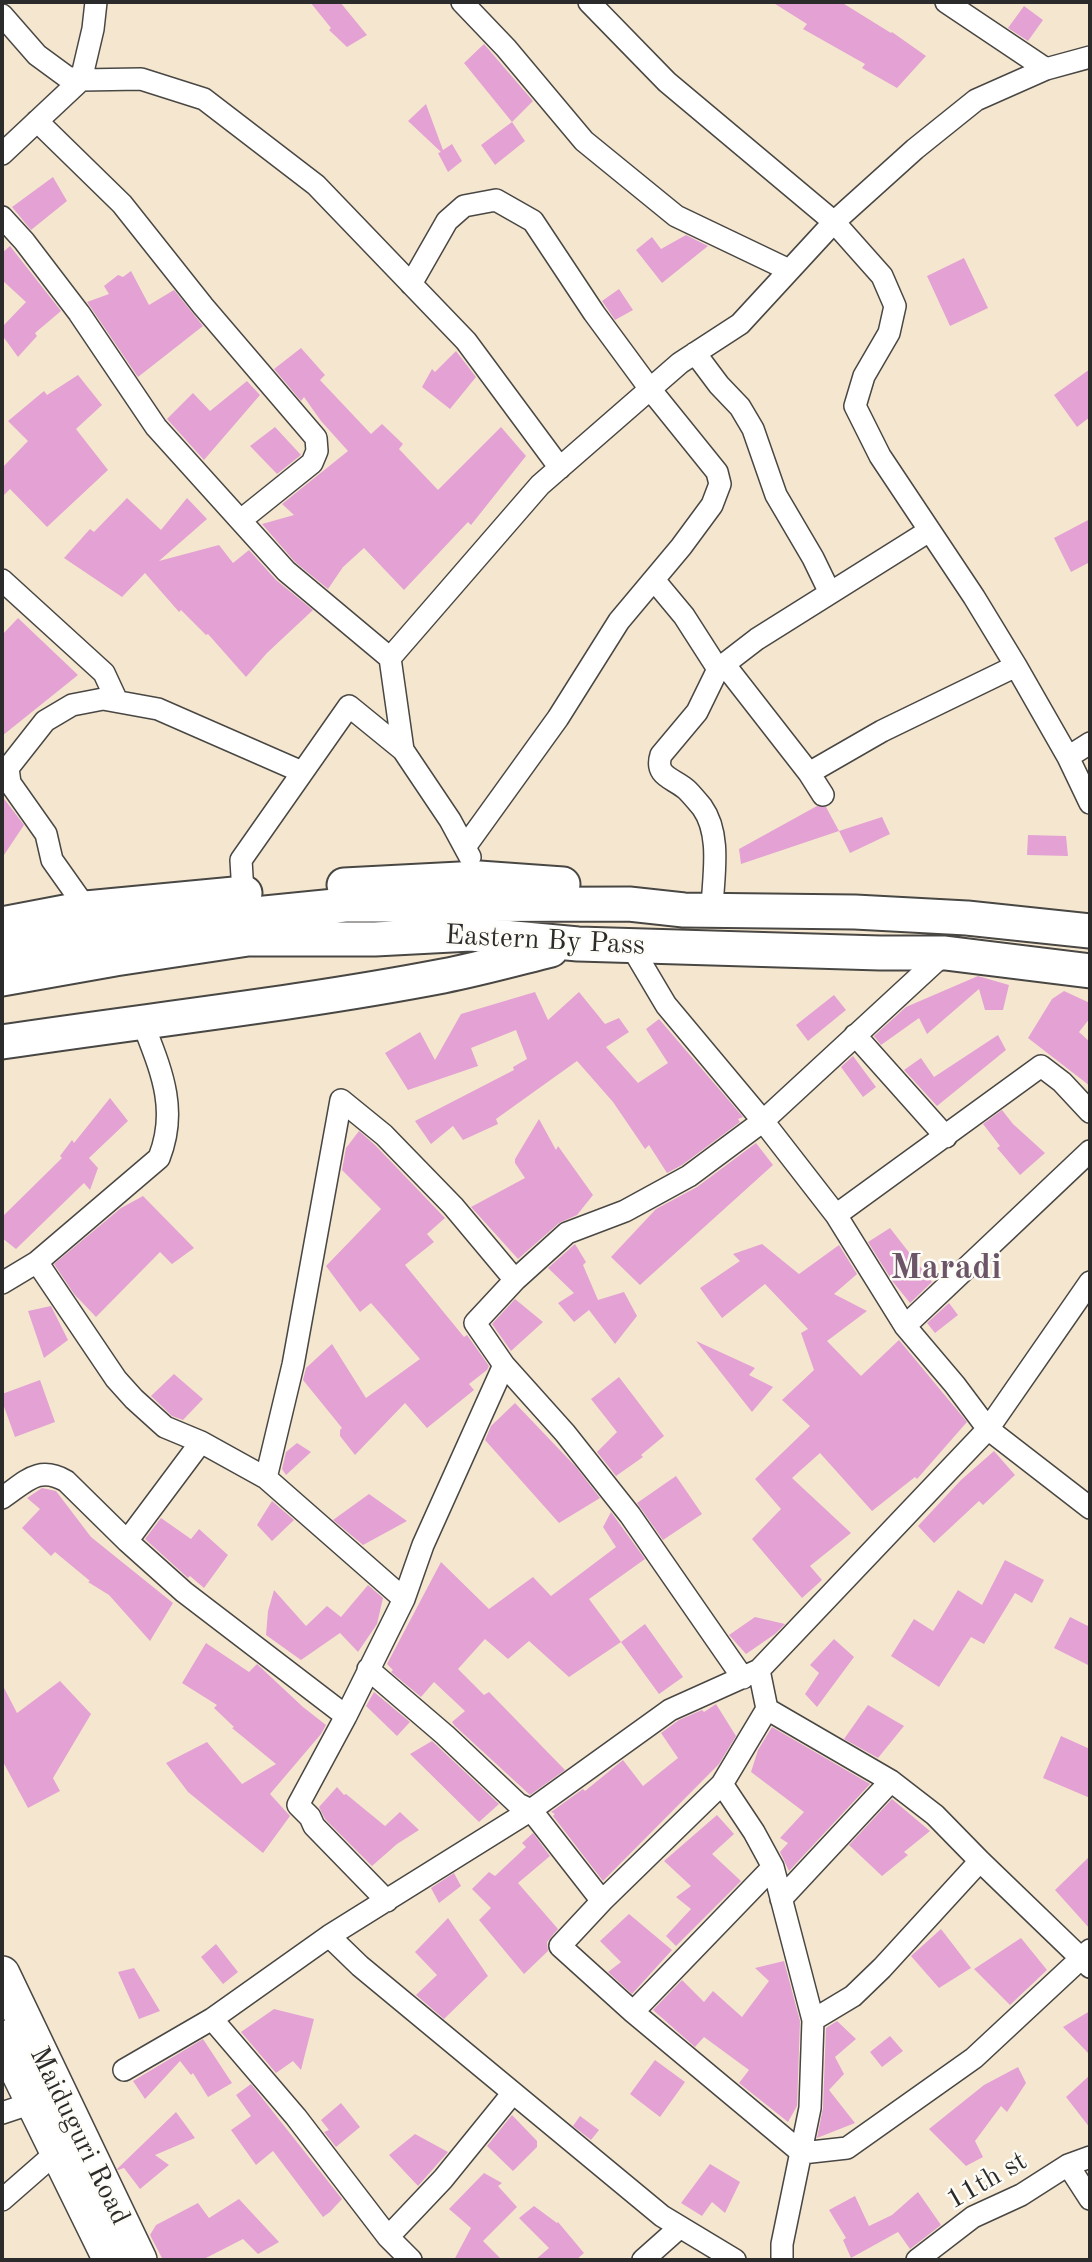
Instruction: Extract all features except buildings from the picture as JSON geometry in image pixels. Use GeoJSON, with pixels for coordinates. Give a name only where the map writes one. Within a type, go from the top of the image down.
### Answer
{"type":"FeatureCollection","features":[{"type":"Feature","properties":{"kind":"highway","name":"Maiduguri Road"},"geometry":{"type":"LineString","coordinates":[[2,1974],[139,2260]]}},
{"type":"Feature","properties":{"kind":"highway","name":"Maiduguri Road"},"geometry":{"type":"LineString","coordinates":[[2,2038],[17,2108],[58,2151],[111,2260]]}},
{"type":"Feature","properties":{"kind":"main road"},"geometry":{"type":"LineString","coordinates":[[2,924],[86,908],[243,893],[479,878],[576,885],[629,904]]}},
{"type":"Feature","properties":{"kind":"main road","name":"Eastern By Pass"},"geometry":{"type":"LineString","coordinates":[[2,949],[236,916],[345,905],[629,904],[684,910],[855,912],[967,918],[1090,931]]}},
{"type":"Feature","properties":{"kind":"main road","name":"Eastern By Pass"},"geometry":{"type":"LineString","coordinates":[[2,979],[248,939],[375,939],[471,934],[578,944],[945,953],[1090,971]]}},
{"type":"Feature","properties":{"kind":"main road"},"geometry":{"type":"LineString","coordinates":[[2,1042],[239,1010],[443,976],[578,944]]}},
{"type":"Feature","properties":{"kind":"street"},"geometry":{"type":"LineString","coordinates":[[2,154],[81,80],[93,29],[96,2]]}},
{"type":"Feature","properties":{"kind":"street"},"geometry":{"type":"LineString","coordinates":[[461,2],[506,48],[584,141],[655,200],[676,216],[789,270]]}},
{"type":"Feature","properties":{"kind":"street"},"geometry":{"type":"LineString","coordinates":[[589,2],[667,82],[834,222],[882,276],[895,306],[889,333],[864,376],[855,406],[880,456],[974,597],[1016,666],[1068,757],[1090,803]]}},
{"type":"Feature","properties":{"kind":"street"},"geometry":{"type":"LineString","coordinates":[[946,2],[1046,69]]}},
{"type":"Feature","properties":{"kind":"street"},"geometry":{"type":"LineString","coordinates":[[2,15],[37,55],[67,77],[81,80],[141,79],[204,99],[316,185],[466,341],[560,468]]}},
{"type":"Feature","properties":{"kind":"street"},"geometry":{"type":"LineString","coordinates":[[390,658],[540,485],[680,363],[740,324],[834,222],[915,149],[976,100],[1046,69],[1090,57]]}},
{"type":"Feature","properties":{"kind":"street"},"geometry":{"type":"LineString","coordinates":[[37,121],[122,204],[203,306],[316,438],[317,451],[312,463],[241,520]]}},
{"type":"Feature","properties":{"kind":"street"},"geometry":{"type":"LineString","coordinates":[[411,284],[447,221],[464,206],[496,200],[533,221],[594,313],[650,390],[717,472],[720,484],[712,505],[620,621],[558,718],[465,847]]}},
{"type":"Feature","properties":{"kind":"street"},"geometry":{"type":"LineString","coordinates":[[2,217],[24,241],[79,313],[156,427],[286,572],[390,658],[403,750]]}},
{"type":"Feature","properties":{"kind":"street"},"geometry":{"type":"LineString","coordinates":[[695,353],[740,407],[753,429],[776,495],[830,593]]}},
{"type":"Feature","properties":{"kind":"street"},"geometry":{"type":"LineString","coordinates":[[712,909],[712,826],[702,808],[686,789],[662,772],[659,763],[661,755],[697,712],[721,666],[757,639],[929,531]]}},
{"type":"Feature","properties":{"kind":"street"},"geometry":{"type":"LineString","coordinates":[[2,580],[104,673],[117,701]]}},
{"type":"Feature","properties":{"kind":"street"},"geometry":{"type":"LineString","coordinates":[[654,580],[809,773],[823,795]]}},
{"type":"Feature","properties":{"kind":"street"},"geometry":{"type":"LineString","coordinates":[[809,773],[882,731],[1016,666]]}},
{"type":"Feature","properties":{"kind":"street"},"geometry":{"type":"LineString","coordinates":[[86,908],[52,860],[46,834],[10,783],[8,768],[45,721],[72,705],[103,699],[158,709],[302,772]]}},
{"type":"Feature","properties":{"kind":"street"},"geometry":{"type":"LineString","coordinates":[[243,893],[241,860],[349,706],[403,750],[450,820],[479,878]]}},
{"type":"Feature","properties":{"kind":"street"},"geometry":{"type":"LineString","coordinates":[[1068,757],[1090,743]]}},
{"type":"Feature","properties":{"kind":"street"},"geometry":{"type":"LineString","coordinates":[[631,946],[666,1005],[763,1121],[836,1215],[905,1326],[988,1429],[1090,1508]]}},
{"type":"Feature","properties":{"kind":"street"},"geometry":{"type":"LineString","coordinates":[[767,1709],[722,1784],[602,1901],[560,1946],[802,2153],[847,2147],[974,2058],[1087,1958],[980,1861],[935,1815],[891,1781],[767,1709],[751,1674],[565,1433],[504,1366],[475,1323],[515,1280],[567,1233],[625,1211],[688,1177],[763,1121],[945,953]]}},
{"type":"Feature","properties":{"kind":"street"},"geometry":{"type":"LineString","coordinates":[[2,1283],[37,1262],[159,1158],[166,1140],[167,1093],[142,1021]]}},
{"type":"Feature","properties":{"kind":"street"},"geometry":{"type":"LineString","coordinates":[[855,1035],[946,1137]]}},
{"type":"Feature","properties":{"kind":"street"},"geometry":{"type":"LineString","coordinates":[[836,1215],[1041,1066],[1062,1082],[1090,1112]]}},
{"type":"Feature","properties":{"kind":"street"},"geometry":{"type":"LineString","coordinates":[[266,1478],[298,1337],[341,1100],[384,1135],[453,1206],[515,1280]]}},
{"type":"Feature","properties":{"kind":"street"},"geometry":{"type":"LineString","coordinates":[[905,1326],[1090,1151]]}},
{"type":"Feature","properties":{"kind":"street"},"geometry":{"type":"LineString","coordinates":[[37,1262],[116,1379],[165,1427],[201,1442],[266,1478],[404,1599]]}},
{"type":"Feature","properties":{"kind":"street"},"geometry":{"type":"LineString","coordinates":[[124,2070],[212,2019],[329,1936],[531,1810],[670,1710],[751,1674],[988,1429],[1090,1282]]}},
{"type":"Feature","properties":{"kind":"street"},"geometry":{"type":"LineString","coordinates":[[387,1901],[314,1826],[310,1817],[298,1805],[404,1599],[423,1545],[504,1366]]}},
{"type":"Feature","properties":{"kind":"street"},"geometry":{"type":"LineString","coordinates":[[127,1541],[201,1442]]}},
{"type":"Feature","properties":{"kind":"street"},"geometry":{"type":"LineString","coordinates":[[2,1498],[41,1473],[54,1474],[66,1481],[127,1541],[184,1591],[346,1716]]}},
{"type":"Feature","properties":{"kind":"street"},"geometry":{"type":"LineString","coordinates":[[368,1670],[445,1735],[517,1804],[531,1810],[602,1901]]}},
{"type":"Feature","properties":{"kind":"street"},"geometry":{"type":"LineString","coordinates":[[781,1899],[891,1781]]}},
{"type":"Feature","properties":{"kind":"street"},"geometry":{"type":"LineString","coordinates":[[722,1784],[754,1832],[773,1867],[813,2020],[810,2108],[782,2244],[782,2260]]}},
{"type":"Feature","properties":{"kind":"street"},"geometry":{"type":"LineString","coordinates":[[813,2020],[853,1996],[980,1861]]}},
{"type":"Feature","properties":{"kind":"street"},"geometry":{"type":"LineString","coordinates":[[634,2012],[773,1867]]}},
{"type":"Feature","properties":{"kind":"street"},"geometry":{"type":"LineString","coordinates":[[329,1936],[370,1975],[512,2094],[679,2228],[735,2260]]}},
{"type":"Feature","properties":{"kind":"street"},"geometry":{"type":"LineString","coordinates":[[212,2019],[296,2117],[388,2237],[411,2260]]}},
{"type":"Feature","properties":{"kind":"street"},"geometry":{"type":"LineString","coordinates":[[388,2237],[443,2179],[512,2094]]}},
{"type":"Feature","properties":{"kind":"street"},"geometry":{"type":"LineString","coordinates":[[2,2200],[58,2151]]}},
{"type":"Feature","properties":{"kind":"street","name":"11th st"},"geometry":{"type":"LineString","coordinates":[[918,2260],[973,2217],[1021,2195],[1068,2165],[1090,2157]]}},
{"type":"Feature","properties":{"kind":"street"},"geometry":{"type":"LineString","coordinates":[[1068,2165],[1090,2199]]}},
{"type":"Feature","properties":{"kind":"street"},"geometry":{"type":"LineString","coordinates":[[643,2260],[679,2228]]}},
{"type":"Feature","properties":{"kind":"district","name":"Maradi"},"geometry":{"type":"Point","coordinates":[946,1269]}}]}
